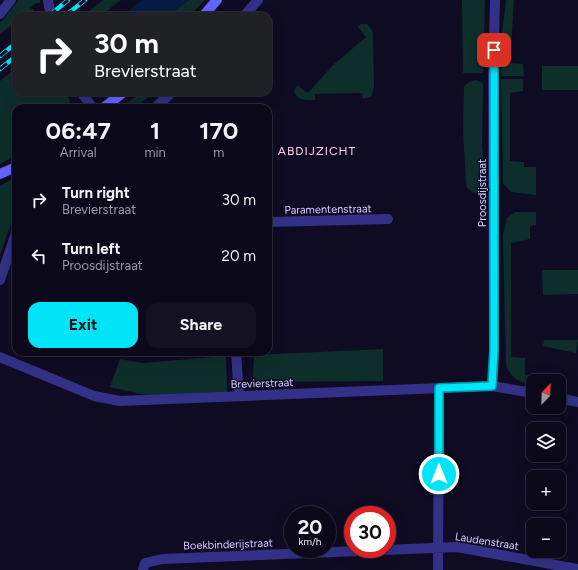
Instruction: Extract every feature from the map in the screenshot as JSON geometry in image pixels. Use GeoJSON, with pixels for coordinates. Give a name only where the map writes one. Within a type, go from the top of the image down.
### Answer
{"type":"FeatureCollection","features":[{"type":"Feature","properties":{"kind":"street"},"geometry":{"type":"LineString","coordinates":[[0,14],[11,0]]}},
{"type":"Feature","properties":{"kind":"street"},"geometry":{"type":"LineString","coordinates":[[48,0],[50,12]]}},
{"type":"Feature","properties":{"kind":"street"},"geometry":{"type":"LineString","coordinates":[[206,12],[217,0]]}},
{"type":"Feature","properties":{"kind":"street"},"geometry":{"type":"LineString","coordinates":[[248,12],[258,0]]}},
{"type":"Feature","properties":{"kind":"street","name":"Proosdijstraat"},"geometry":{"type":"LineString","coordinates":[[492,386],[494,351],[493,77],[495,0]]}},
{"type":"Feature","properties":{"kind":"street"},"geometry":{"type":"LineString","coordinates":[[109,104],[119,96]]}},
{"type":"Feature","properties":{"kind":"street"},"geometry":{"type":"LineString","coordinates":[[162,104],[169,96]]}},
{"type":"Feature","properties":{"kind":"street"},"geometry":{"type":"LineString","coordinates":[[0,174],[12,169]]}},
{"type":"Feature","properties":{"kind":"street","name":"Paramentenstraat"},"geometry":{"type":"LineString","coordinates":[[272,222],[388,219]]}},
{"type":"Feature","properties":{"kind":"street"},"geometry":{"type":"LineString","coordinates":[[0,280],[12,245]]}},
{"type":"Feature","properties":{"kind":"street"},"geometry":{"type":"LineString","coordinates":[[236,356],[239,396]]}},
{"type":"Feature","properties":{"kind":"street","name":"Brevierstraat"},"geometry":{"type":"LineString","coordinates":[[0,357],[94,396],[106,400],[120,401],[492,386],[526,392]]}},
{"type":"Feature","properties":{"kind":"street"},"geometry":{"type":"LineString","coordinates":[[438,570],[439,388]]}},
{"type":"Feature","properties":{"kind":"street"},"geometry":{"type":"LineString","coordinates":[[566,399],[578,402]]}},
{"type":"Feature","properties":{"kind":"street","name":"Laudenstraat"},"geometry":{"type":"LineString","coordinates":[[439,548],[457,547],[578,569]]}},
{"type":"Feature","properties":{"kind":"street","name":"Boekbinderijstraat"},"geometry":{"type":"LineString","coordinates":[[143,570],[145,563],[162,559],[439,548]]}},
{"type":"Feature","properties":{"kind":"green space"},"geometry":{"type":"Polygon","coordinates":[[[19,0],[40,0],[40,3],[37,3],[29,8],[33,9],[35,12],[12,12],[12,25],[0,34],[0,23],[19,0]]]}},
{"type":"Feature","properties":{"kind":"green space"},"geometry":{"type":"Polygon","coordinates":[[[103,0],[121,0],[105,12],[88,12],[103,0]]]}},
{"type":"Feature","properties":{"kind":"green space"},"geometry":{"type":"Polygon","coordinates":[[[189,0],[205,0],[193,12],[172,12],[189,0]]]}},
{"type":"Feature","properties":{"kind":"green space"},"geometry":{"type":"Polygon","coordinates":[[[462,0],[485,0],[483,73],[463,73],[462,0]]]}},
{"type":"Feature","properties":{"kind":"green space"},"geometry":{"type":"Polygon","coordinates":[[[506,0],[514,0],[510,63],[523,64],[524,76],[501,76],[502,33],[506,0]]]}},
{"type":"Feature","properties":{"kind":"green space"},"geometry":{"type":"Polygon","coordinates":[[[361,24],[367,24],[373,32],[374,87],[371,97],[363,99],[362,93],[315,94],[315,100],[308,100],[298,97],[294,92],[297,85],[308,93],[332,66],[366,37],[358,27],[361,24]]]}},
{"type":"Feature","properties":{"kind":"green space"},"geometry":{"type":"Polygon","coordinates":[[[542,66],[578,66],[578,90],[542,90],[542,66]]]}},
{"type":"Feature","properties":{"kind":"green space"},"geometry":{"type":"Polygon","coordinates":[[[12,71],[12,96],[68,96],[70,101],[69,104],[12,104],[12,157],[0,164],[0,81],[12,71]]]}},
{"type":"Feature","properties":{"kind":"green space"},"geometry":{"type":"Polygon","coordinates":[[[501,79],[523,79],[523,91],[510,93],[510,161],[524,162],[524,167],[536,167],[536,195],[511,192],[503,183],[501,79]]]}},
{"type":"Feature","properties":{"kind":"green space"},"geometry":{"type":"Polygon","coordinates":[[[476,80],[483,83],[482,145],[485,182],[480,192],[474,193],[467,188],[463,131],[464,86],[469,82],[476,80]]]}},
{"type":"Feature","properties":{"kind":"green space"},"geometry":{"type":"Polygon","coordinates":[[[136,96],[149,96],[140,104],[126,104],[136,96]]]}},
{"type":"Feature","properties":{"kind":"green space"},"geometry":{"type":"Polygon","coordinates":[[[12,179],[12,220],[0,255],[0,186],[12,179]]]}},
{"type":"Feature","properties":{"kind":"green space"},"geometry":{"type":"Polygon","coordinates":[[[515,212],[536,212],[536,225],[530,226],[530,239],[511,243],[511,357],[525,358],[526,383],[516,379],[506,366],[503,235],[507,218],[515,212]]]}},
{"type":"Feature","properties":{"kind":"green space"},"geometry":{"type":"Polygon","coordinates":[[[542,270],[578,270],[578,294],[543,295],[542,270]]]}},
{"type":"Feature","properties":{"kind":"green space"},"geometry":{"type":"Polygon","coordinates":[[[544,340],[578,340],[576,353],[543,346],[544,340]]]}},
{"type":"Feature","properties":{"kind":"green space"},"geometry":{"type":"Polygon","coordinates":[[[383,349],[383,381],[259,382],[253,376],[254,356],[272,356],[272,354],[383,349]]]}},
{"type":"Feature","properties":{"kind":"green space"},"geometry":{"type":"Polygon","coordinates":[[[226,356],[227,394],[146,395],[110,387],[120,359],[142,363],[226,356]]]}},
{"type":"Feature","properties":{"kind":"water"},"geometry":{"type":"Polygon","coordinates":[[[142,0],[189,0],[172,12],[128,12],[142,0]]]}},
{"type":"Feature","properties":{"kind":"railway"},"geometry":{"type":"LineString","coordinates":[[54,12],[68,0]]}},
{"type":"Feature","properties":{"kind":"railway"},"geometry":{"type":"LineString","coordinates":[[70,12],[85,0]]}},
{"type":"Feature","properties":{"kind":"railway"},"geometry":{"type":"LineString","coordinates":[[0,56],[12,46]]}},
{"type":"Feature","properties":{"kind":"railway"},"geometry":{"type":"LineString","coordinates":[[0,69],[12,59]]}},
{"type":"Feature","properties":{"kind":"district","name":"ABDIJZICHT"},"geometry":{"type":"Point","coordinates":[317,151]}},
{"type":"Feature","properties":{"kind":"route"},"geometry":{"type":"LineString","coordinates":[[439,474],[439,388],[492,386],[494,370],[494,50]]}}]}
